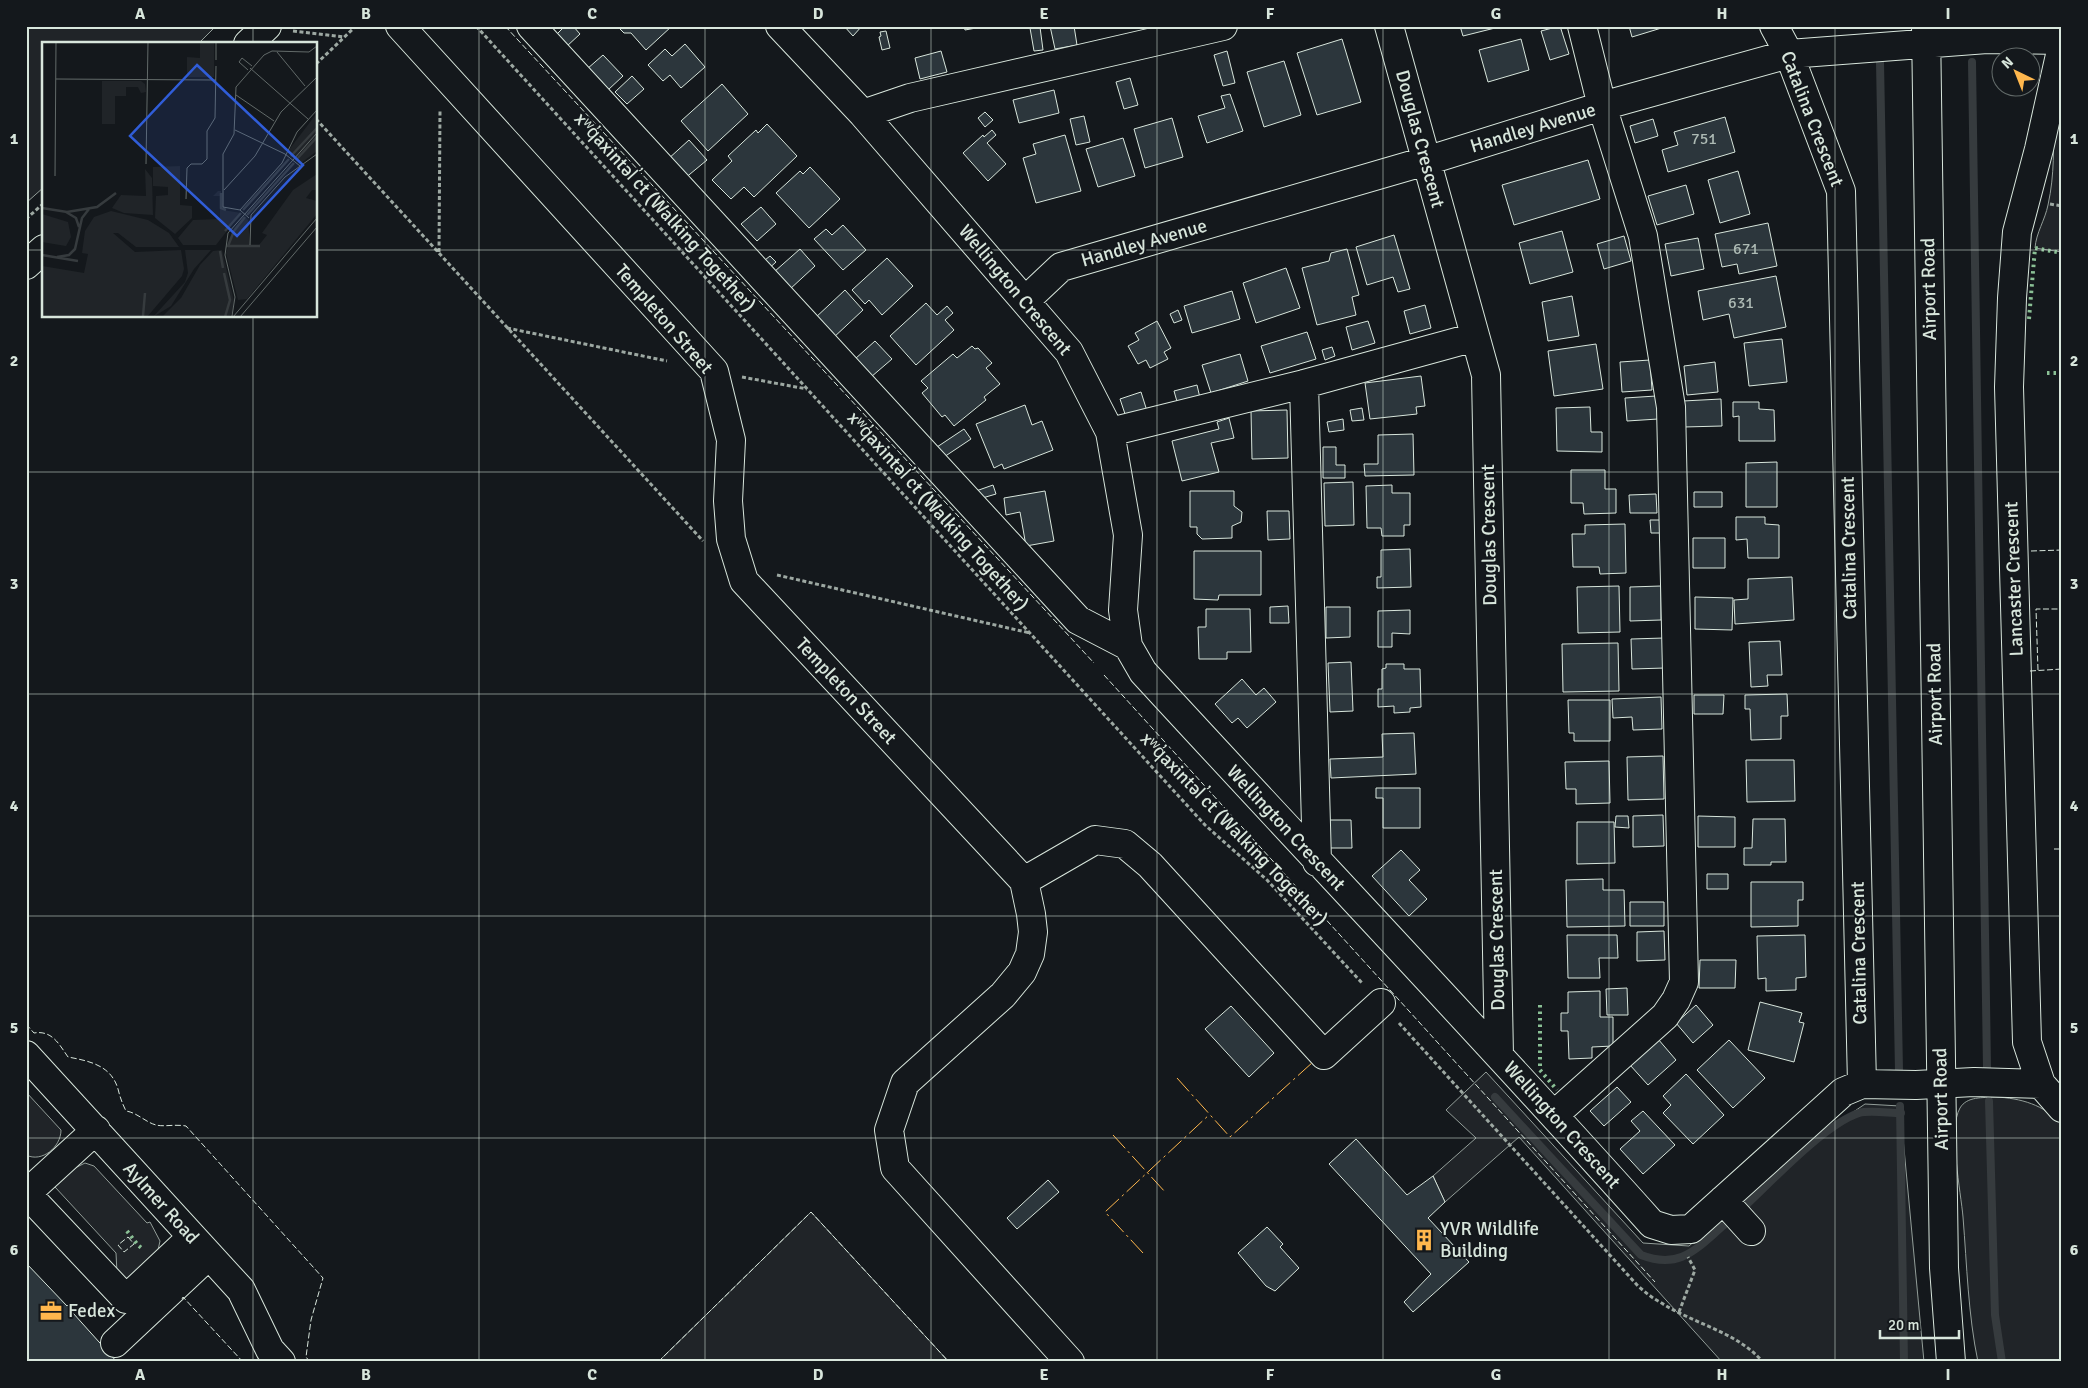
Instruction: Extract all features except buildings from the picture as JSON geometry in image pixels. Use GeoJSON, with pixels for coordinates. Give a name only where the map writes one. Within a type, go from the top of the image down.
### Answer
{"type":"FeatureCollection","features":[{"type":"Feature","properties":{"kind":"street","name":"Templeton Street"},"geometry":{"type":"LineString","coordinates":[[400,26],[714,371],[731,440],[728,501],[731,539],[744,581],[1024,881]]}},
{"type":"Feature","properties":{"kind":"street"},"geometry":{"type":"LineString","coordinates":[[531,26],[1078,620],[1128,646]]}},
{"type":"Feature","properties":{"kind":"street","name":"Wellington Crescent"},"geometry":{"type":"LineString","coordinates":[[780,26],[863,114],[1026,300],[1069,352],[1110,432],[1128,535],[1123,610],[1128,646],[1142,672],[1554,1115],[1652,1224],[1671,1230],[1691,1229],[1843,1092],[1862,1084],[1916,1085],[1974,1082],[2041,1084]]}},
{"type":"Feature","properties":{"kind":"street"},"geometry":{"type":"LineString","coordinates":[[863,114],[910,98],[1223,26]]}},
{"type":"Feature","properties":{"kind":"street","name":"Douglas Crescent"},"geometry":{"type":"LineString","coordinates":[[1389,26],[1486,375],[1499,1056]]}},
{"type":"Feature","properties":{"kind":"street"},"geometry":{"type":"LineString","coordinates":[[1554,1115],[1665,1016],[1676,1000],[1684,982],[1671,407],[1644,236],[1602,106],[1582,26]]}},
{"type":"Feature","properties":{"kind":"street","name":"Catalina Crescent"},"geometry":{"type":"LineString","coordinates":[[1774,26],[1789,54],[1841,191],[1862,1084]]}},
{"type":"Feature","properties":{"kind":"street","name":"Handley Avenue"},"geometry":{"type":"LineString","coordinates":[[1026,300],[1061,267],[1426,161],[1602,106],[1789,54],[1926,35],[1987,39],[2062,40]]}},
{"type":"Feature","properties":{"kind":"street","name":"Airport Road"},"geometry":{"type":"LineString","coordinates":[[1926,35],[1940,1083],[1944,1268],[1951,1362]]}},
{"type":"Feature","properties":{"kind":"street","name":"Lancaster Crescent"},"geometry":{"type":"LineString","coordinates":[[2062,46],[2017,232],[2012,298],[2009,387],[2028,1042],[2041,1084],[2062,1108]]}},
{"type":"Feature","properties":{"kind":"street"},"geometry":{"type":"LineString","coordinates":[[26,265],[42,251]]}},
{"type":"Feature","properties":{"kind":"street"},"geometry":{"type":"LineString","coordinates":[[1110,432],[1304,384],[1475,337]]}},
{"type":"Feature","properties":{"kind":"street"},"geometry":{"type":"LineString","coordinates":[[1304,384],[1317,862]]}},
{"type":"Feature","properties":{"kind":"street"},"geometry":{"type":"LineString","coordinates":[[1070,1362],[894,1168],[889,1130],[905,1084],[1003,995],[1022,972],[1030,954],[1033,932],[1032,914],[1024,881],[1095,840],[1125,844],[1150,866],[1324,1055],[1383,1005]]}},
{"type":"Feature","properties":{"kind":"street","name":"Aylmer Road"},"geometry":{"type":"LineString","coordinates":[[26,1055],[241,1290],[270,1350],[280,1362]]}},
{"type":"Feature","properties":{"kind":"street"},"geometry":{"type":"LineString","coordinates":[[96,1130],[27,1194],[126,1299],[200,1246]]}},
{"type":"Feature","properties":{"kind":"street"},"geometry":{"type":"LineString","coordinates":[[1723,1200],[1751,1231]]}},
{"type":"Feature","properties":{"kind":"street"},"geometry":{"type":"LineString","coordinates":[[115,1343],[200,1246]]}},
{"type":"Feature","properties":{"kind":"path"},"geometry":{"type":"LineString","coordinates":[[318,62],[356,26]]}},
{"type":"Feature","properties":{"kind":"path","name":"xʷq̓axintəl̕ ct (Walking Together)"},"geometry":{"type":"LineString","coordinates":[[476,26],[1205,825],[1267,880],[1638,1286],[1660,1303],[1724,1333],[1757,1355],[1763,1362]]}},
{"type":"Feature","properties":{"kind":"path"},"geometry":{"type":"LineString","coordinates":[[260,33],[344,37]]}},
{"type":"Feature","properties":{"kind":"path"},"geometry":{"type":"LineString","coordinates":[[439,253],[440,102]]}},
{"type":"Feature","properties":{"kind":"path"},"geometry":{"type":"LineString","coordinates":[[318,121],[704,542]]}},
{"type":"Feature","properties":{"kind":"path"},"geometry":{"type":"LineString","coordinates":[[26,219],[42,205]]}},
{"type":"Feature","properties":{"kind":"path"},"geometry":{"type":"LineString","coordinates":[[507,328],[671,362]]}},
{"type":"Feature","properties":{"kind":"path"},"geometry":{"type":"LineString","coordinates":[[736,376],[808,389]]}},
{"type":"Feature","properties":{"kind":"path"},"geometry":{"type":"LineString","coordinates":[[776,575],[1030,633]]}},
{"type":"Feature","properties":{"kind":"path"},"geometry":{"type":"LineString","coordinates":[[1679,1312],[1695,1270],[1689,1260]]}},
{"type":"Feature","properties":{"kind":"shaded area"},"geometry":{"type":"Polygon","coordinates":[[[26,26],[216,26],[200,42],[42,42],[42,189],[26,203],[26,26]]]}},
{"type":"Feature","properties":{"kind":"shaded area"},"geometry":{"type":"Polygon","coordinates":[[[2062,114],[2062,252],[2035,248],[2047,211],[2052,182],[2054,116],[2062,114]]]}},
{"type":"Feature","properties":{"kind":"shaded area"},"geometry":{"type":"Polygon","coordinates":[[[1486,1072],[1643,1243],[1689,1246],[1805,1145],[1865,1104],[1900,1106],[1924,1362],[1722,1362],[1519,1137],[1445,1202],[1433,1176],[1476,1138],[1446,1110],[1486,1072]]]}},
{"type":"Feature","properties":{"kind":"shaded area"},"geometry":{"type":"Polygon","coordinates":[[[26,1092],[61,1130],[58,1142],[50,1152],[38,1157],[26,1155],[26,1092]]]}},
{"type":"Feature","properties":{"kind":"shaded area"},"geometry":{"type":"Polygon","coordinates":[[[1995,1097],[2023,1101],[2040,1107],[2062,1124],[2062,1362],[1978,1362],[1970,1308],[1963,1217],[1956,1161],[1955,1130],[1957,1117],[1963,1104],[1976,1098],[1995,1097]]]}},
{"type":"Feature","properties":{"kind":"shaded area"},"geometry":{"type":"Polygon","coordinates":[[[85,1163],[94,1166],[147,1223],[150,1222],[160,1241],[158,1250],[128,1282],[117,1273],[116,1253],[55,1187],[75,1168],[85,1163]]]}},
{"type":"Feature","properties":{"kind":"shaded area"},"geometry":{"type":"Polygon","coordinates":[[[811,1212],[949,1362],[658,1362],[811,1212]]]}},
{"type":"Feature","properties":{"kind":"waterway"},"geometry":{"type":"LineString","coordinates":[[1880,62],[1899,1071]]}},
{"type":"Feature","properties":{"kind":"waterway"},"geometry":{"type":"LineString","coordinates":[[1972,62],[1987,1068]]}},
{"type":"Feature","properties":{"kind":"waterway"},"geometry":{"type":"LineString","coordinates":[[1495,1097],[1641,1255],[1666,1260],[1687,1255],[1724,1225]]}},
{"type":"Feature","properties":{"kind":"waterway"},"geometry":{"type":"LineString","coordinates":[[1989,1101],[1995,1315],[2002,1362]]}},
{"type":"Feature","properties":{"kind":"waterway"},"geometry":{"type":"LineString","coordinates":[[1900,1106],[1904,1362]]}},
{"type":"Feature","properties":{"kind":"waterway"},"geometry":{"type":"LineString","coordinates":[[1746,1205],[1815,1140],[1845,1119],[1863,1112],[1901,1113]]}},
{"type":"Feature","properties":{"kind":"hedge"},"geometry":{"type":"LineString","coordinates":[[2029,319],[2035,248],[2062,253]]}},
{"type":"Feature","properties":{"kind":"hedge"},"geometry":{"type":"LineString","coordinates":[[2047,373],[2062,373]]}},
{"type":"Feature","properties":{"kind":"hedge"},"geometry":{"type":"LineString","coordinates":[[1540,1005],[1540,1070],[1557,1090]]}},
{"type":"Feature","properties":{"kind":"hedge"},"geometry":{"type":"LineString","coordinates":[[127,1231],[137,1244]]}},
{"type":"Feature","properties":{"kind":"hedge"},"geometry":{"type":"LineString","coordinates":[[139,1246],[144,1250]]}},
{"type":"Feature","properties":{"kind":"fence"},"geometry":{"type":"LineString","coordinates":[[505,26],[1094,663]]}},
{"type":"Feature","properties":{"kind":"fence"},"geometry":{"type":"LineString","coordinates":[[2031,551],[2062,550]]}},
{"type":"Feature","properties":{"kind":"fence"},"geometry":{"type":"LineString","coordinates":[[2038,670],[2036,609],[2062,609]]}},
{"type":"Feature","properties":{"kind":"fence"},"geometry":{"type":"LineString","coordinates":[[2030,671],[2062,669]]}},
{"type":"Feature","properties":{"kind":"fence"},"geometry":{"type":"LineString","coordinates":[[1104,675],[1655,1282]]}},
{"type":"Feature","properties":{"kind":"fence"},"geometry":{"type":"LineString","coordinates":[[2054,849],[2062,849]]}},
{"type":"Feature","properties":{"kind":"fence"},"geometry":{"type":"LineString","coordinates":[[26,1024],[34,1033],[46,1034],[54,1039],[68,1057],[84,1060],[105,1069],[115,1081],[126,1111],[156,1125],[186,1126],[323,1278],[311,1320],[306,1357],[310,1362]]}},
{"type":"Feature","properties":{"kind":"fence"},"geometry":{"type":"LineString","coordinates":[[658,1362],[811,1212],[949,1362]]}},
{"type":"Feature","properties":{"kind":"fence"},"geometry":{"type":"LineString","coordinates":[[128,1237],[134,1244],[124,1252],[118,1245],[128,1237]]}},
{"type":"Feature","properties":{"kind":"fence"},"geometry":{"type":"LineString","coordinates":[[182,1299],[183,1297],[243,1362]]}},
{"type":"Feature","properties":{"kind":"power"},"geometry":{"type":"LineString","coordinates":[[1177,1078],[1230,1137],[1313,1062]]}},
{"type":"Feature","properties":{"kind":"power"},"geometry":{"type":"LineString","coordinates":[[1143,1253],[1105,1212],[1210,1114]]}},
{"type":"Feature","properties":{"kind":"power"},"geometry":{"type":"LineString","coordinates":[[1113,1135],[1166,1193]]}},
{"type":"Feature","properties":{"kind":"place","name":"YVR Wildlife Building"},"geometry":{"type":"Point","coordinates":[1424,1240]}},
{"type":"Feature","properties":{"kind":"place","name":"Fedex"},"geometry":{"type":"Point","coordinates":[51,1311]}}]}
